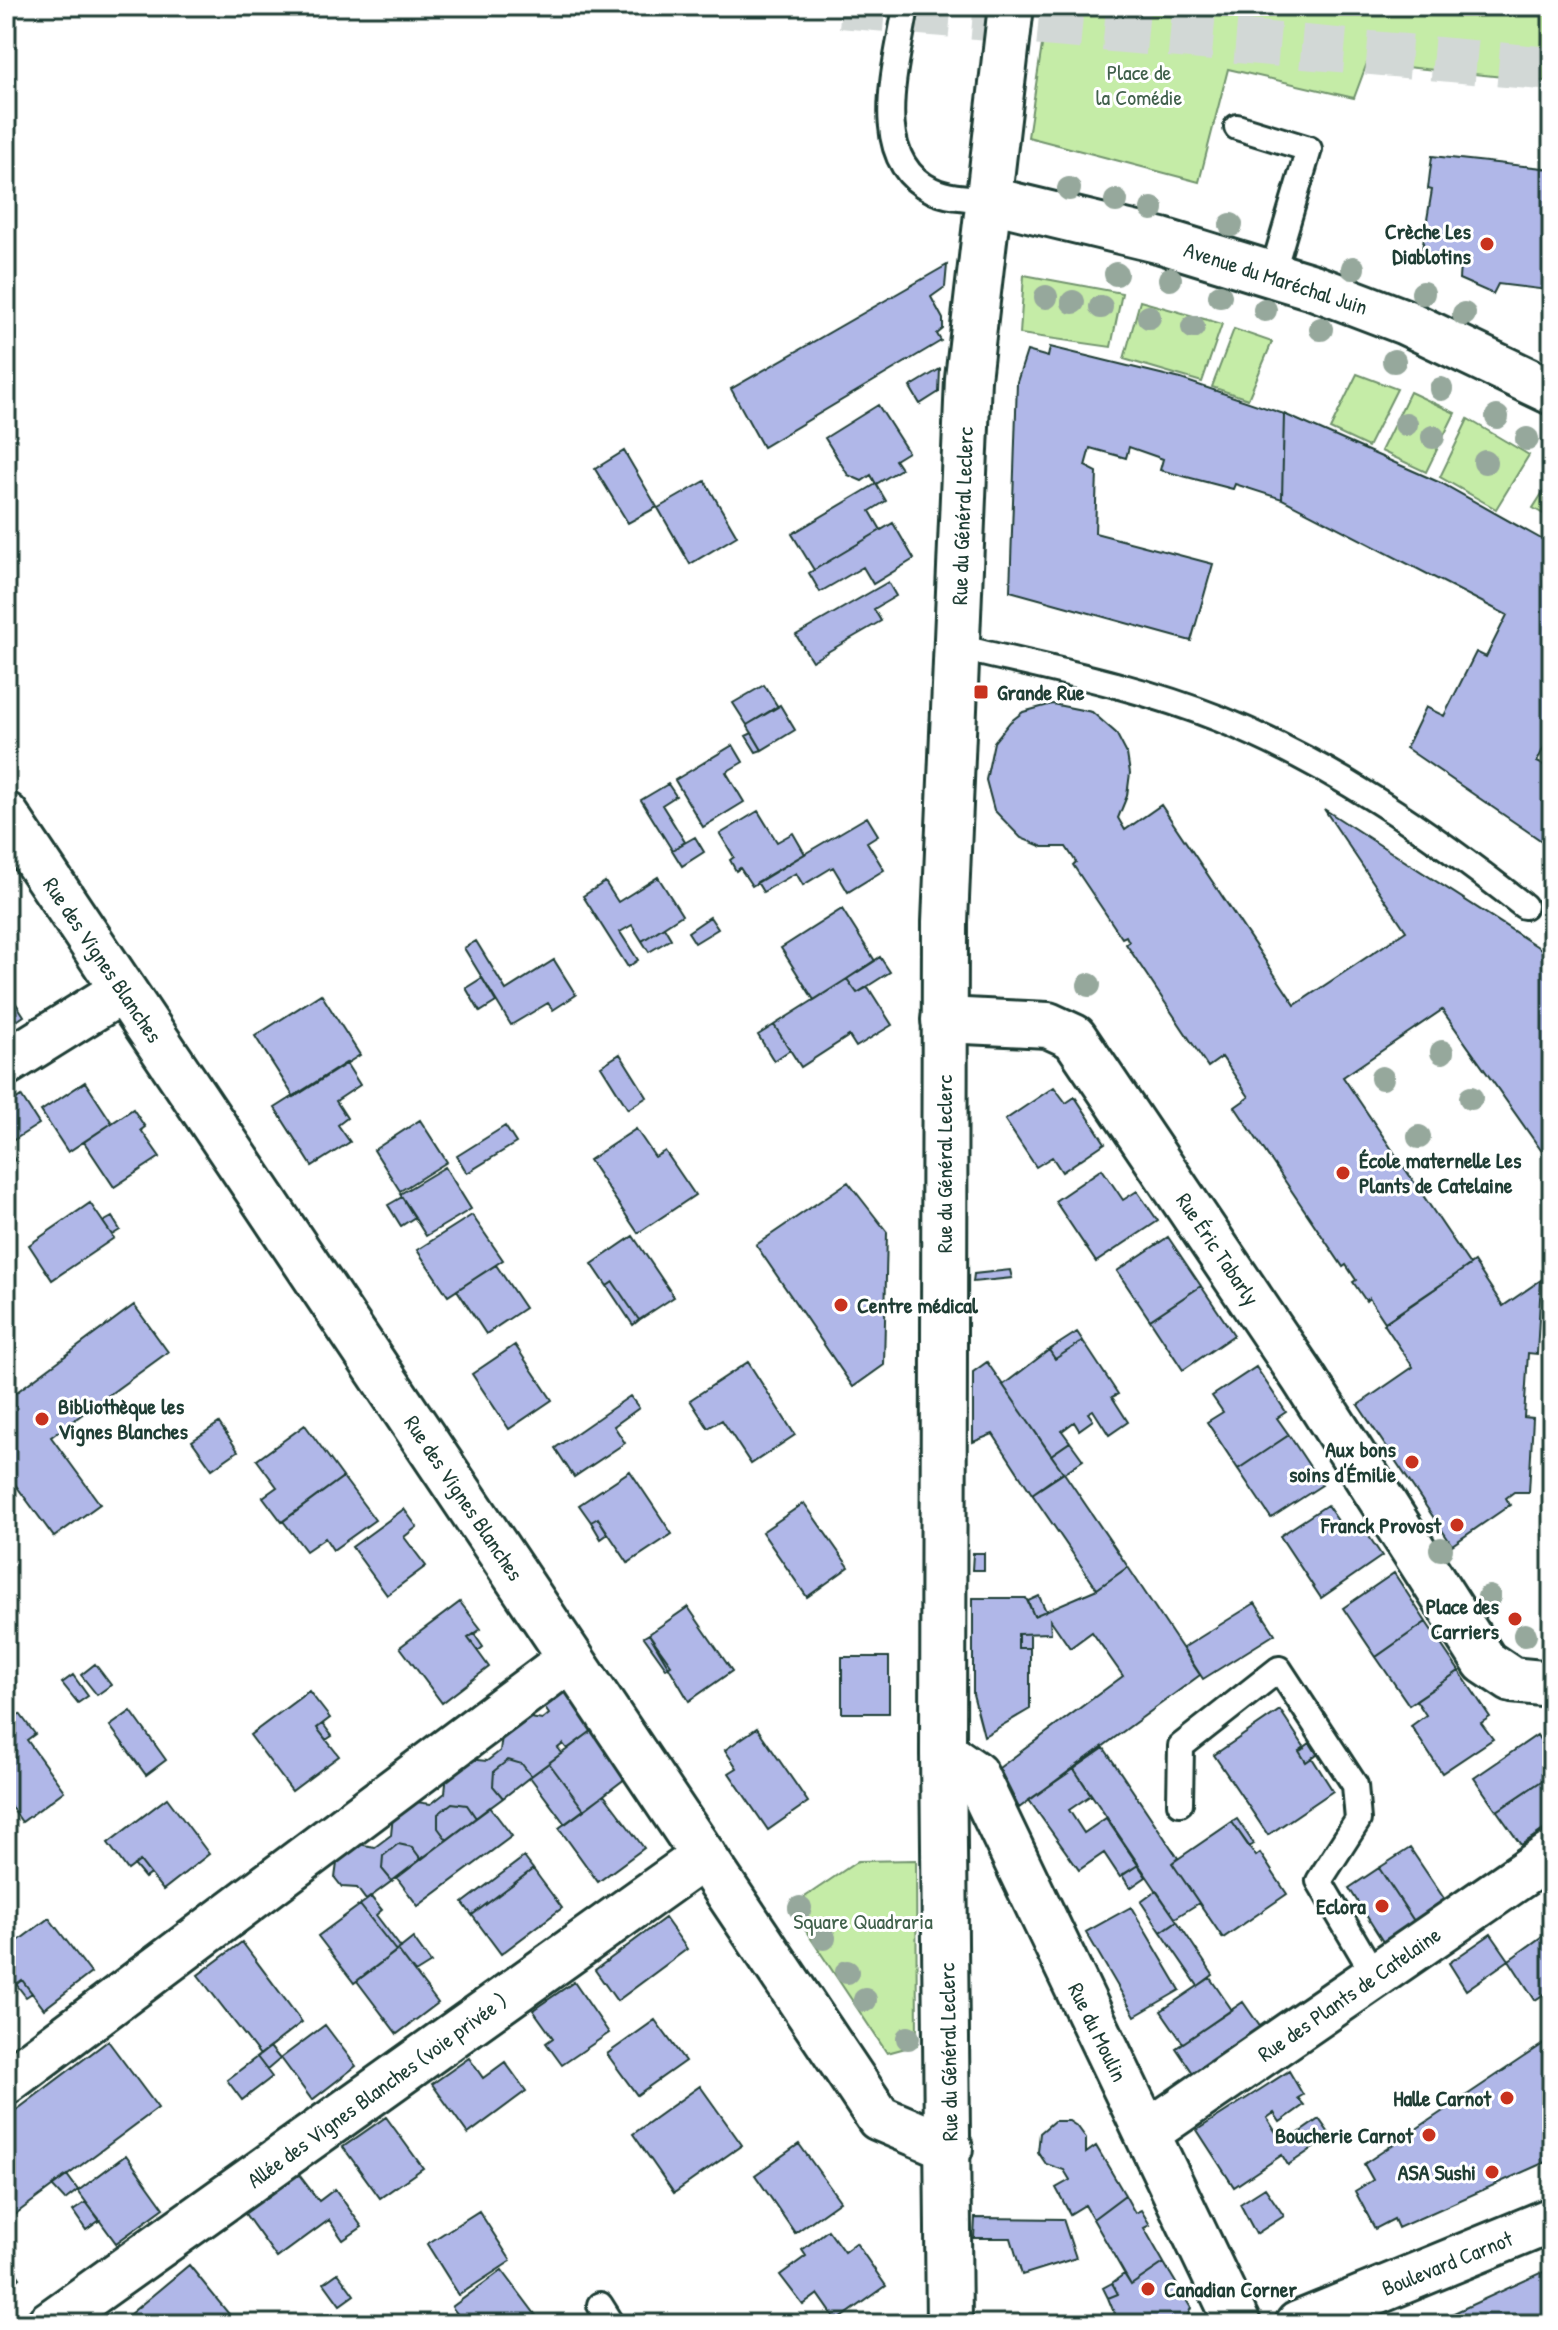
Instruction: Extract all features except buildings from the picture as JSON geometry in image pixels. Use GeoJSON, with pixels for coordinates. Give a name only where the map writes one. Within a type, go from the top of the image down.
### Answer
{"type":"FeatureCollection","features":[{"type":"Feature","properties":{"kind":"street","name":"Rue du Général Leclerc"},"geometry":{"type":"LineString","coordinates":[[949,2324],[950,2148],[943,1752],[944,1020],[968,379],[1011,6]]}},
{"type":"Feature","properties":{"kind":"street","name":"Avenue du Maréchal Juin"},"geometry":{"type":"LineString","coordinates":[[987,199],[1162,241],[1272,274],[1405,322],[1552,392]]}},
{"type":"Feature","properties":{"kind":"street","name":"Rue des Vignes Blanches"},"geometry":{"type":"LineString","coordinates":[[6,815],[879,2118],[950,2148]]}},
{"type":"Feature","properties":{"kind":"street"},"geometry":{"type":"LineString","coordinates":[[6,1063],[123,990]]}},
{"type":"Feature","properties":{"kind":"street","name":"Rue Éric Tabarly"},"geometry":{"type":"LineString","coordinates":[[944,1020],[1048,1025],[1074,1037],[1296,1367],[1485,1662],[1512,1680],[1552,1684]]}},
{"type":"Feature","properties":{"kind":"street"},"geometry":{"type":"LineString","coordinates":[[6,2082],[571,1658]]}},
{"type":"Feature","properties":{"kind":"street","name":"Rue du Moulin"},"geometry":{"type":"LineString","coordinates":[[943,1752],[975,1774],[1238,2324]]}},
{"type":"Feature","properties":{"kind":"street","name":"Rue des Plants de Catelaine"},"geometry":{"type":"LineString","coordinates":[[1147,2133],[1552,1854]]}},
{"type":"Feature","properties":{"kind":"street","name":"Allée des Vignes Blanches (voie privée )"},"geometry":{"type":"LineString","coordinates":[[49,2324],[704,1856]]}},
{"type":"Feature","properties":{"kind":"street","name":"Boulevard Carnot"},"geometry":{"type":"LineString","coordinates":[[1298,2324],[1552,2220]]}},
{"type":"Feature","properties":{"kind":"lane"},"geometry":{"type":"LineString","coordinates":[[906,6],[892,109],[898,158],[912,179],[934,192],[987,199]]}},
{"type":"Feature","properties":{"kind":"lane"},"geometry":{"type":"LineString","coordinates":[[1237,127],[1309,149],[1272,274]]}},
{"type":"Feature","properties":{"kind":"lane"},"geometry":{"type":"LineString","coordinates":[[957,647],[1122,686],[1219,719],[1311,760],[1394,812],[1524,906]]}},
{"type":"Feature","properties":{"kind":"lane"},"geometry":{"type":"LineString","coordinates":[[1180,1803],[1181,1746],[1279,1669],[1355,1785],[1358,1820],[1319,1881],[1375,1976]]}},
{"type":"Feature","properties":{"kind":"green space","name":"Place de la Comédie"},"geometry":{"type":"Polygon","coordinates":[[[1048,6],[1552,6],[1552,82],[1367,63],[1354,98],[1228,69],[1199,182],[1028,137],[1048,6]]]}},
{"type":"Feature","properties":{"kind":"green space"},"geometry":{"type":"Polygon","coordinates":[[[1024,275],[1122,293],[1111,347],[1020,334],[1024,275]]]}},
{"type":"Feature","properties":{"kind":"green space"},"geometry":{"type":"Polygon","coordinates":[[[1140,301],[1222,324],[1202,382],[1124,359],[1140,301]]]}},
{"type":"Feature","properties":{"kind":"green space"},"geometry":{"type":"Polygon","coordinates":[[[1234,329],[1272,342],[1248,399],[1212,387],[1234,329]]]}},
{"type":"Feature","properties":{"kind":"green space"},"geometry":{"type":"Polygon","coordinates":[[[1357,374],[1397,389],[1368,447],[1330,429],[1357,374]]]}},
{"type":"Feature","properties":{"kind":"green space"},"geometry":{"type":"Polygon","coordinates":[[[1410,392],[1455,413],[1426,472],[1381,451],[1410,392]]]}},
{"type":"Feature","properties":{"kind":"green space"},"geometry":{"type":"Polygon","coordinates":[[[1468,419],[1529,455],[1496,509],[1440,477],[1468,419]]]}},
{"type":"Feature","properties":{"kind":"green space"},"geometry":{"type":"Polygon","coordinates":[[[1552,478],[1552,519],[1533,508],[1552,478]]]}},
{"type":"Feature","properties":{"kind":"green space","name":"Square Quadraria"},"geometry":{"type":"Polygon","coordinates":[[[916,1860],[917,2045],[887,2053],[790,1907],[858,1861],[916,1860]]]}},
{"type":"Feature","properties":{"kind":"tunnel"},"geometry":{"type":"LineString","coordinates":[[841,6],[1552,69]]}},
{"type":"Feature","properties":{"kind":"place","name":"Crèche Les Diablotins"},"geometry":{"type":"Point","coordinates":[1487,244]}},
{"type":"Feature","properties":{"kind":"place","name":"Grande Rue"},"geometry":{"type":"Point","coordinates":[981,692]}},
{"type":"Feature","properties":{"kind":"place","name":"École maternelle Les Plants de Catelaine"},"geometry":{"type":"Point","coordinates":[1343,1173]}},
{"type":"Feature","properties":{"kind":"place","name":"Centre médical"},"geometry":{"type":"Point","coordinates":[841,1305]}},
{"type":"Feature","properties":{"kind":"place","name":"Bibliothèque les Vignes Blanches"},"geometry":{"type":"Point","coordinates":[42,1419]}},
{"type":"Feature","properties":{"kind":"place","name":"Aux bons soins d'Émilie"},"geometry":{"type":"Point","coordinates":[1412,1462]}},
{"type":"Feature","properties":{"kind":"place","name":"Franck Provost"},"geometry":{"type":"Point","coordinates":[1457,1525]}},
{"type":"Feature","properties":{"kind":"place","name":"Place des Carriers"},"geometry":{"type":"Point","coordinates":[1515,1619]}},
{"type":"Feature","properties":{"kind":"place","name":"Eclora"},"geometry":{"type":"Point","coordinates":[1382,1906]}},
{"type":"Feature","properties":{"kind":"place","name":"Halle Carnot"},"geometry":{"type":"Point","coordinates":[1507,2098]}},
{"type":"Feature","properties":{"kind":"place","name":"Boucherie Carnot"},"geometry":{"type":"Point","coordinates":[1429,2135]}},
{"type":"Feature","properties":{"kind":"place","name":"ASA Sushi"},"geometry":{"type":"Point","coordinates":[1492,2172]}},
{"type":"Feature","properties":{"kind":"place","name":"Canadian Corner"},"geometry":{"type":"Point","coordinates":[1148,2289]}}]}
